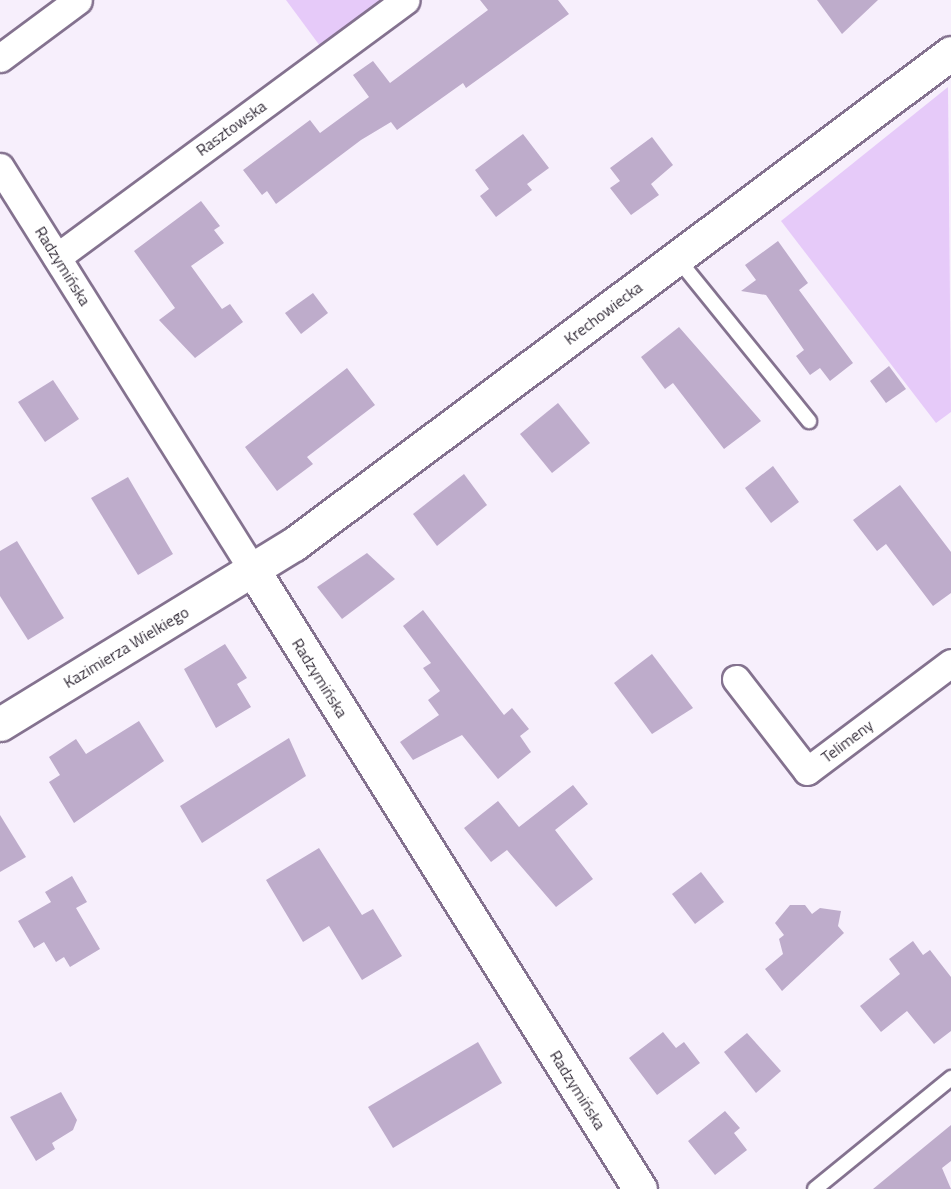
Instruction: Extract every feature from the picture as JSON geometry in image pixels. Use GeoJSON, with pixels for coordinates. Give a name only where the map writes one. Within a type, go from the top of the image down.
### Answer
{"type":"FeatureCollection","features":[{"type":"Feature","properties":{"kind":"street"},"geometry":{"type":"LineString","coordinates":[[0,58],[78,0]]}},
{"type":"Feature","properties":{"kind":"street","name":"Rasztowska"},"geometry":{"type":"LineString","coordinates":[[57,257],[405,0]]}},
{"type":"Feature","properties":{"kind":"street","name":"Krechowiecka"},"geometry":{"type":"LineString","coordinates":[[253,570],[951,53]]}},
{"type":"Feature","properties":{"kind":"street","name":"Radzymińska"},"geometry":{"type":"LineString","coordinates":[[0,167],[640,1189]]}},
{"type":"Feature","properties":{"kind":"street","name":"Kazimierza Wielkiego"},"geometry":{"type":"LineString","coordinates":[[0,724],[253,570]]}},
{"type":"Feature","properties":{"kind":"street","name":"Telimeny"},"geometry":{"type":"LineString","coordinates":[[736,679],[807,771],[951,663]]}},
{"type":"Feature","properties":{"kind":"lane"},"geometry":{"type":"LineString","coordinates":[[677,258],[809,421]]}},
{"type":"Feature","properties":{"kind":"lane"},"geometry":{"type":"LineString","coordinates":[[815,1189],[951,1078]]}},
{"type":"Feature","properties":{"kind":"shaded area"},"geometry":{"type":"Polygon","coordinates":[[[286,0],[383,0],[320,46],[286,0]]]}},
{"type":"Feature","properties":{"kind":"shaded area"},"geometry":{"type":"Polygon","coordinates":[[[948,87],[951,412],[936,423],[781,221],[948,87]]]}},
{"type":"Feature","properties":{"kind":"building"},"geometry":{"type":"Polygon","coordinates":[[[480,0],[558,0],[569,14],[466,88],[463,83],[397,130],[391,122],[361,140],[276,204],[267,191],[262,195],[243,170],[310,120],[320,133],[369,97],[353,75],[373,61],[390,83],[488,10],[480,0]]]}},
{"type":"Feature","properties":{"kind":"building"},"geometry":{"type":"Polygon","coordinates":[[[817,0],[878,0],[842,34],[817,0]]]}},
{"type":"Feature","properties":{"kind":"building"},"geometry":{"type":"Polygon","coordinates":[[[523,134],[549,168],[527,184],[532,190],[496,217],[480,196],[489,189],[475,170],[523,134]]]}},
{"type":"Feature","properties":{"kind":"building"},"geometry":{"type":"Polygon","coordinates":[[[652,137],[673,165],[651,184],[659,195],[631,215],[610,188],[620,181],[610,168],[652,137]]]}},
{"type":"Feature","properties":{"kind":"building"},"geometry":{"type":"Polygon","coordinates":[[[201,201],[220,226],[214,230],[224,243],[191,266],[222,309],[230,304],[243,322],[195,358],[159,320],[175,308],[134,251],[201,201]]]}},
{"type":"Feature","properties":{"kind":"building"},"geometry":{"type":"Polygon","coordinates":[[[778,241],[808,283],[799,290],[853,363],[830,381],[820,368],[810,375],[796,356],[804,350],[766,295],[741,291],[756,280],[745,265],[778,241]]]}},
{"type":"Feature","properties":{"kind":"building"},"geometry":{"type":"Polygon","coordinates":[[[313,293],[328,313],[301,334],[285,313],[313,293]]]}},
{"type":"Feature","properties":{"kind":"building"},"geometry":{"type":"Polygon","coordinates":[[[679,327],[761,421],[724,449],[673,383],[665,389],[641,357],[679,327]]]}},
{"type":"Feature","properties":{"kind":"building"},"geometry":{"type":"Polygon","coordinates":[[[889,366],[906,389],[886,403],[870,381],[889,366]]]}},
{"type":"Feature","properties":{"kind":"building"},"geometry":{"type":"Polygon","coordinates":[[[347,368],[375,405],[307,457],[313,464],[277,491],[245,447],[347,368]]]}},
{"type":"Feature","properties":{"kind":"building"},"geometry":{"type":"Polygon","coordinates":[[[53,380],[79,419],[45,442],[18,402],[53,380]]]}},
{"type":"Feature","properties":{"kind":"building"},"geometry":{"type":"Polygon","coordinates":[[[558,403],[590,443],[552,473],[520,434],[558,403]]]}},
{"type":"Feature","properties":{"kind":"building"},"geometry":{"type":"Polygon","coordinates":[[[773,466],[799,502],[771,523],[745,488],[773,466]]]}},
{"type":"Feature","properties":{"kind":"building"},"geometry":{"type":"Polygon","coordinates":[[[464,474],[487,505],[437,546],[413,514],[464,474]]]}},
{"type":"Feature","properties":{"kind":"building"},"geometry":{"type":"Polygon","coordinates":[[[128,477],[173,554],[138,575],[91,498],[128,477]]]}},
{"type":"Feature","properties":{"kind":"building"},"geometry":{"type":"Polygon","coordinates":[[[900,485],[951,552],[951,593],[933,606],[886,544],[877,551],[853,520],[900,485]]]}},
{"type":"Feature","properties":{"kind":"building"},"geometry":{"type":"Polygon","coordinates":[[[17,541],[64,618],[28,640],[0,596],[0,551],[17,541]]]}},
{"type":"Feature","properties":{"kind":"building"},"geometry":{"type":"Polygon","coordinates":[[[367,553],[395,579],[342,619],[317,587],[367,553]]]}},
{"type":"Feature","properties":{"kind":"building"},"geometry":{"type":"Polygon","coordinates":[[[423,610],[504,715],[512,708],[529,729],[520,736],[531,752],[498,779],[462,735],[413,760],[400,742],[439,715],[428,700],[440,691],[423,668],[431,663],[403,626],[423,610]]]}},
{"type":"Feature","properties":{"kind":"building"},"geometry":{"type":"Polygon","coordinates":[[[225,644],[247,678],[237,684],[251,707],[216,728],[184,669],[225,644]]]}},
{"type":"Feature","properties":{"kind":"building"},"geometry":{"type":"Polygon","coordinates":[[[652,654],[693,708],[652,734],[614,683],[652,654]]]}},
{"type":"Feature","properties":{"kind":"building"},"geometry":{"type":"Polygon","coordinates":[[[139,721],[164,761],[74,823],[49,782],[60,775],[49,757],[76,739],[86,754],[139,721]]]}},
{"type":"Feature","properties":{"kind":"building"},"geometry":{"type":"Polygon","coordinates":[[[289,738],[306,776],[202,843],[180,806],[289,738]]]}},
{"type":"Feature","properties":{"kind":"building"},"geometry":{"type":"Polygon","coordinates":[[[573,785],[588,804],[555,830],[593,879],[556,907],[507,850],[491,862],[464,828],[498,801],[519,827],[573,785]]]}},
{"type":"Feature","properties":{"kind":"building"},"geometry":{"type":"Polygon","coordinates":[[[0,815],[26,857],[0,872],[0,815]]]}},
{"type":"Feature","properties":{"kind":"building"},"geometry":{"type":"Polygon","coordinates":[[[319,848],[362,915],[373,909],[402,956],[362,980],[329,926],[303,942],[266,880],[319,848]]]}},
{"type":"Feature","properties":{"kind":"building"},"geometry":{"type":"Polygon","coordinates":[[[701,872],[724,902],[695,924],[672,894],[701,872]]]}},
{"type":"Feature","properties":{"kind":"building"},"geometry":{"type":"Polygon","coordinates":[[[72,876],[87,902],[76,908],[100,949],[70,967],[64,957],[56,962],[44,942],[34,948],[18,921],[51,902],[45,892],[72,876]]]}},
{"type":"Feature","properties":{"kind":"building"},"geometry":{"type":"Polygon","coordinates":[[[790,905],[805,905],[812,914],[820,908],[841,911],[838,926],[844,933],[782,991],[765,969],[783,954],[779,939],[784,935],[775,923],[790,905]]]}},
{"type":"Feature","properties":{"kind":"building"},"geometry":{"type":"Polygon","coordinates":[[[913,941],[923,955],[930,950],[951,977],[951,1031],[934,1044],[907,1011],[881,1032],[860,1006],[900,974],[889,959],[913,941]]]}},
{"type":"Feature","properties":{"kind":"building"},"geometry":{"type":"Polygon","coordinates":[[[663,1032],[676,1048],[684,1042],[700,1063],[657,1095],[629,1058],[663,1032]]]}},
{"type":"Feature","properties":{"kind":"building"},"geometry":{"type":"Polygon","coordinates":[[[747,1033],[781,1071],[756,1093],[724,1052],[747,1033]]]}},
{"type":"Feature","properties":{"kind":"building"},"geometry":{"type":"Polygon","coordinates":[[[478,1042],[502,1083],[393,1148],[368,1107],[478,1042]]]}},
{"type":"Feature","properties":{"kind":"building"},"geometry":{"type":"Polygon","coordinates":[[[61,1092],[77,1120],[73,1130],[52,1143],[55,1149],[36,1161],[10,1117],[61,1092]]]}},
{"type":"Feature","properties":{"kind":"building"},"geometry":{"type":"Polygon","coordinates":[[[725,1111],[740,1128],[734,1133],[747,1150],[715,1175],[688,1141],[725,1111]]]}},
{"type":"Feature","properties":{"kind":"building"},"geometry":{"type":"Polygon","coordinates":[[[951,1125],[951,1161],[942,1168],[951,1189],[873,1189],[951,1125]]]}}]}
